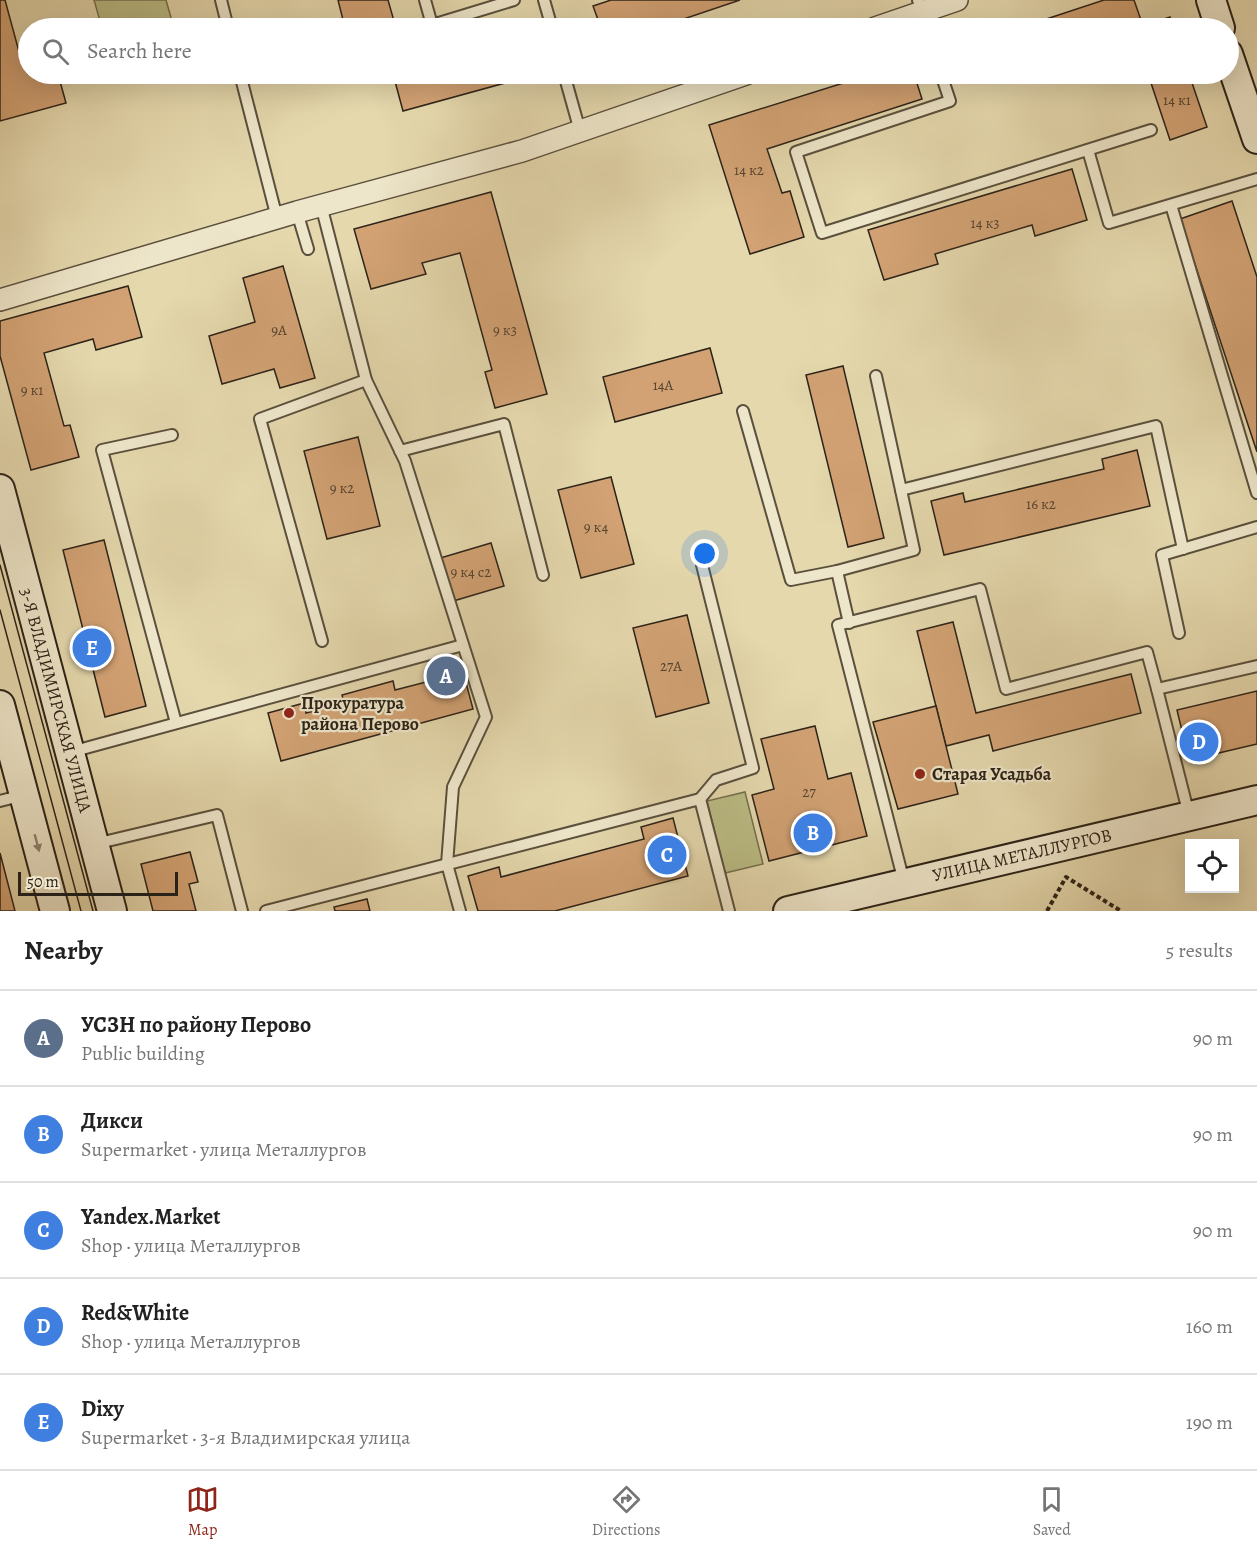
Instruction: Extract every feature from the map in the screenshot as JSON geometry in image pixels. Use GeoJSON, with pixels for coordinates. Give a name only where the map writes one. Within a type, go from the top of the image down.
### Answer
{"type":"FeatureCollection","features":[{"type":"Feature","properties":{"kind":"street"},"geometry":{"type":"LineString","coordinates":[[922,14],[957,0]]}},
{"type":"Feature","properties":{"kind":"street"},"geometry":{"type":"LineString","coordinates":[[1210,0],[1216,18]]}},
{"type":"Feature","properties":{"kind":"street"},"geometry":{"type":"LineString","coordinates":[[0,300],[321,205],[522,151],[717,84]]}},
{"type":"Feature","properties":{"kind":"street"},"geometry":{"type":"LineString","coordinates":[[1238,84],[1257,139]]}},
{"type":"Feature","properties":{"kind":"street","name":"3-Я ВЛАДИМИРСКАЯ УЛИЦА"},"geometry":{"type":"LineString","coordinates":[[0,489],[112,911]]}},
{"type":"Feature","properties":{"kind":"street"},"geometry":{"type":"LineString","coordinates":[[0,705],[12,798],[55,911]]}},
{"type":"Feature","properties":{"kind":"street","name":"УЛИЦА МЕТАЛЛУРГОВ"},"geometry":{"type":"LineString","coordinates":[[788,911],[1257,800]]}},
{"type":"Feature","properties":{"kind":"lane"},"geometry":{"type":"LineString","coordinates":[[221,0],[226,18]]}},
{"type":"Feature","properties":{"kind":"lane"},"geometry":{"type":"LineString","coordinates":[[425,0],[430,18]]}},
{"type":"Feature","properties":{"kind":"lane"},"geometry":{"type":"LineString","coordinates":[[455,18],[514,0]]}},
{"type":"Feature","properties":{"kind":"lane"},"geometry":{"type":"LineString","coordinates":[[544,0],[549,18]]}},
{"type":"Feature","properties":{"kind":"lane"},"geometry":{"type":"LineString","coordinates":[[243,84],[287,215],[308,249]]}},
{"type":"Feature","properties":{"kind":"lane"},"geometry":{"type":"LineString","coordinates":[[567,84],[580,131]]}},
{"type":"Feature","properties":{"kind":"lane"},"geometry":{"type":"LineString","coordinates":[[944,84],[950,100],[796,152],[822,233],[1151,130]]}},
{"type":"Feature","properties":{"kind":"lane"},"geometry":{"type":"LineString","coordinates":[[1088,150],[1109,223],[1257,179]]}},
{"type":"Feature","properties":{"kind":"lane"},"geometry":{"type":"LineString","coordinates":[[321,205],[366,380],[400,451],[486,717],[453,787],[447,864],[460,911]]}},
{"type":"Feature","properties":{"kind":"lane"},"geometry":{"type":"LineString","coordinates":[[1171,205],[1257,493]]}},
{"type":"Feature","properties":{"kind":"lane"},"geometry":{"type":"LineString","coordinates":[[743,411],[791,580],[837,571],[914,550],[876,376]]}},
{"type":"Feature","properties":{"kind":"lane"},"geometry":{"type":"LineString","coordinates":[[322,641],[260,419],[366,380]]}},
{"type":"Feature","properties":{"kind":"lane"},"geometry":{"type":"LineString","coordinates":[[400,451],[504,424],[543,575]]}},
{"type":"Feature","properties":{"kind":"lane"},"geometry":{"type":"LineString","coordinates":[[902,490],[1156,426],[1183,549]]}},
{"type":"Feature","properties":{"kind":"lane"},"geometry":{"type":"LineString","coordinates":[[172,435],[102,450],[176,723]]}},
{"type":"Feature","properties":{"kind":"lane"},"geometry":{"type":"LineString","coordinates":[[1179,633],[1162,555],[1257,527]]}},
{"type":"Feature","properties":{"kind":"lane"},"geometry":{"type":"LineString","coordinates":[[266,911],[700,799],[716,780],[753,768],[702,565]]}},
{"type":"Feature","properties":{"kind":"lane"},"geometry":{"type":"LineString","coordinates":[[837,571],[849,623]]}},
{"type":"Feature","properties":{"kind":"lane"},"geometry":{"type":"LineString","coordinates":[[904,884],[838,625],[980,589],[1006,688],[1147,652],[1189,816]]}},
{"type":"Feature","properties":{"kind":"lane"},"geometry":{"type":"LineString","coordinates":[[70,752],[463,645]]}},
{"type":"Feature","properties":{"kind":"lane"},"geometry":{"type":"LineString","coordinates":[[1157,689],[1257,666]]}},
{"type":"Feature","properties":{"kind":"lane"},"geometry":{"type":"LineString","coordinates":[[700,799],[729,911]]}},
{"type":"Feature","properties":{"kind":"lane"},"geometry":{"type":"LineString","coordinates":[[95,844],[217,815],[242,911]]}},
{"type":"Feature","properties":{"kind":"path"},"geometry":{"type":"LineString","coordinates":[[1047,911],[1066,877],[1121,911]]}},
{"type":"Feature","properties":{"kind":"green space"},"geometry":{"type":"Polygon","coordinates":[[[94,0],[166,0],[171,18],[99,18],[94,0]]]}},
{"type":"Feature","properties":{"kind":"green space"},"geometry":{"type":"Polygon","coordinates":[[[745,792],[763,864],[725,873],[707,801],[745,792]]]}},
{"type":"Feature","properties":{"kind":"building"},"geometry":{"type":"Polygon","coordinates":[[[0,0],[5,0],[18,48],[18,84],[61,84],[66,103],[0,121],[0,0]]]}},
{"type":"Feature","properties":{"kind":"building"},"geometry":{"type":"Polygon","coordinates":[[[338,0],[388,0],[393,18],[342,18],[338,0]]]}},
{"type":"Feature","properties":{"kind":"building"},"geometry":{"type":"Polygon","coordinates":[[[611,0],[740,0],[687,18],[597,18],[593,6],[611,0]]]}},
{"type":"Feature","properties":{"kind":"building"},"geometry":{"type":"Polygon","coordinates":[[[1104,0],[1134,0],[1140,18],[1049,18],[1104,0]]]}},
{"type":"Feature","properties":{"kind":"building"},"geometry":{"type":"Polygon","coordinates":[[[396,84],[501,84],[403,111],[396,84]]]}},
{"type":"Feature","properties":{"kind":"building"},"geometry":{"type":"Polygon","coordinates":[[[840,84],[917,84],[922,99],[767,149],[782,193],[790,191],[804,237],[750,254],[709,125],[840,84]]]}},
{"type":"Feature","properties":{"kind":"building"},"geometry":{"type":"Polygon","coordinates":[[[1151,84],[1192,84],[1207,127],[1170,140],[1151,84]]]}},
{"type":"Feature","properties":{"kind":"building"},"geometry":{"type":"Polygon","coordinates":[[[1072,169],[1087,220],[1035,236],[1032,225],[935,254],[938,264],[884,280],[868,230],[1072,169]]]}},
{"type":"Feature","properties":{"kind":"building"},"geometry":{"type":"Polygon","coordinates":[[[491,192],[547,394],[495,408],[485,372],[492,370],[460,253],[422,263],[426,274],[371,289],[354,229],[491,192]]]}},
{"type":"Feature","properties":{"kind":"building"},"geometry":{"type":"Polygon","coordinates":[[[1232,201],[1257,277],[1257,452],[1180,219],[1232,201]]]}},
{"type":"Feature","properties":{"kind":"building"},"geometry":{"type":"Polygon","coordinates":[[[283,266],[315,378],[280,388],[274,369],[222,384],[209,336],[255,322],[243,278],[283,266]]]}},
{"type":"Feature","properties":{"kind":"building"},"geometry":{"type":"Polygon","coordinates":[[[128,286],[142,337],[96,350],[93,339],[44,353],[64,426],[70,425],[79,457],[31,470],[0,356],[0,321],[128,286]]]}},
{"type":"Feature","properties":{"kind":"building"},"geometry":{"type":"Polygon","coordinates":[[[710,348],[722,393],[615,422],[603,377],[710,348]]]}},
{"type":"Feature","properties":{"kind":"building"},"geometry":{"type":"Polygon","coordinates":[[[843,366],[884,538],[848,547],[806,375],[843,366]]]}},
{"type":"Feature","properties":{"kind":"building"},"geometry":{"type":"Polygon","coordinates":[[[358,437],[380,526],[327,539],[304,451],[358,437]]]}},
{"type":"Feature","properties":{"kind":"building"},"geometry":{"type":"Polygon","coordinates":[[[1137,450],[1150,506],[944,555],[931,501],[963,493],[965,502],[1104,469],[1102,459],[1137,450]]]}},
{"type":"Feature","properties":{"kind":"building"},"geometry":{"type":"Polygon","coordinates":[[[611,477],[634,564],[581,578],[558,490],[611,477]]]}},
{"type":"Feature","properties":{"kind":"building"},"geometry":{"type":"Polygon","coordinates":[[[104,540],[146,706],[105,717],[63,550],[104,540]]]}},
{"type":"Feature","properties":{"kind":"building"},"geometry":{"type":"Polygon","coordinates":[[[491,543],[504,586],[450,602],[437,559],[491,543]]]}},
{"type":"Feature","properties":{"kind":"building"},"geometry":{"type":"Polygon","coordinates":[[[687,615],[709,703],[656,717],[633,628],[687,615]]]}},
{"type":"Feature","properties":{"kind":"building"},"geometry":{"type":"Polygon","coordinates":[[[953,622],[976,713],[1131,674],[1141,713],[993,751],[989,735],[946,746],[917,631],[953,622]]]}},
{"type":"Feature","properties":{"kind":"building"},"geometry":{"type":"Polygon","coordinates":[[[461,664],[473,709],[281,761],[268,713],[304,703],[306,713],[344,703],[342,695],[393,681],[395,690],[434,680],[432,671],[461,664]]]}},
{"type":"Feature","properties":{"kind":"building"},"geometry":{"type":"Polygon","coordinates":[[[1257,691],[1257,744],[1189,760],[1177,710],[1257,691]]]}},
{"type":"Feature","properties":{"kind":"building"},"geometry":{"type":"Polygon","coordinates":[[[936,706],[958,794],[898,809],[873,722],[936,706]]]}},
{"type":"Feature","properties":{"kind":"building"},"geometry":{"type":"Polygon","coordinates":[[[815,726],[828,779],[851,773],[867,836],[769,861],[752,795],[774,789],[761,739],[815,726]]]}},
{"type":"Feature","properties":{"kind":"building"},"geometry":{"type":"Polygon","coordinates":[[[673,818],[688,876],[555,911],[478,911],[468,876],[499,867],[501,877],[644,839],[641,827],[673,818]]]}},
{"type":"Feature","properties":{"kind":"building"},"geometry":{"type":"Polygon","coordinates":[[[190,852],[198,882],[189,884],[196,911],[153,911],[141,864],[190,852]]]}},
{"type":"Feature","properties":{"kind":"building"},"geometry":{"type":"Polygon","coordinates":[[[0,853],[15,911],[0,911],[0,853]]]}},
{"type":"Feature","properties":{"kind":"building"},"geometry":{"type":"Polygon","coordinates":[[[367,899],[370,911],[335,911],[334,907],[367,899]]]}},
{"type":"Feature","properties":{"kind":"tram line"},"geometry":{"type":"LineString","coordinates":[[0,565],[93,911]]}},
{"type":"Feature","properties":{"kind":"tram line"},"geometry":{"type":"LineString","coordinates":[[0,610],[81,911]]}},
{"type":"Feature","properties":{"kind":"place","name":"Dixy"},"geometry":{"type":"Point","coordinates":[92,648]}},
{"type":"Feature","properties":{"kind":"place","name":"УСЗН по району Перово"},"geometry":{"type":"Point","coordinates":[446,676]}},
{"type":"Feature","properties":{"kind":"place","name":"Прокуратура района Перово"},"geometry":{"type":"Point","coordinates":[289,713]}},
{"type":"Feature","properties":{"kind":"place","name":"Red&White"},"geometry":{"type":"Point","coordinates":[1199,742]}},
{"type":"Feature","properties":{"kind":"place","name":"Старая Усадьба"},"geometry":{"type":"Point","coordinates":[920,774]}},
{"type":"Feature","properties":{"kind":"place","name":"Дикси"},"geometry":{"type":"Point","coordinates":[813,833]}},
{"type":"Feature","properties":{"kind":"place","name":"Yandex.Market"},"geometry":{"type":"Point","coordinates":[667,855]}}]}
